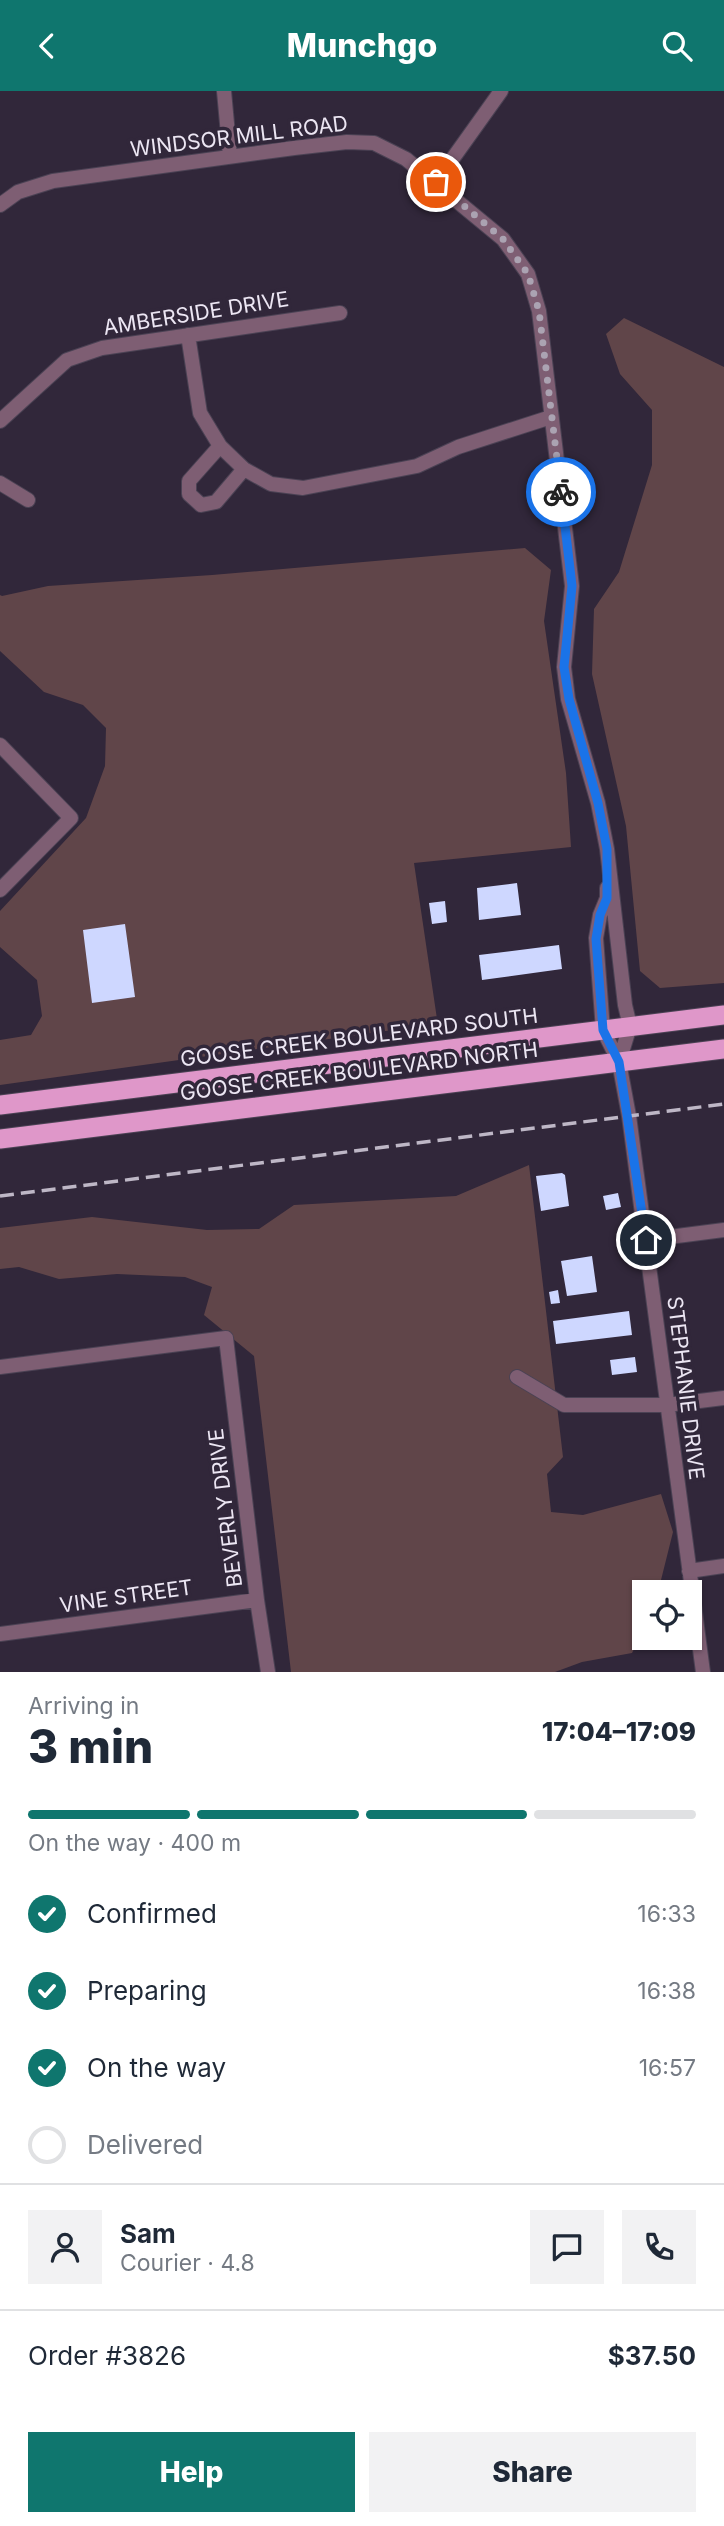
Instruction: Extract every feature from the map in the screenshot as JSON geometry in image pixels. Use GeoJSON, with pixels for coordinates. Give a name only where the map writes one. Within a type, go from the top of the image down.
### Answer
{"type":"FeatureCollection","features":[{"type":"Feature","properties":{"kind":"highway","name":"GOOSE CREEK BOULEVARD SOUTH"},"geometry":{"type":"LineString","coordinates":[[0,1105],[724,1015]]}},
{"type":"Feature","properties":{"kind":"highway","name":"GOOSE CREEK BOULEVARD NORTH"},"geometry":{"type":"LineString","coordinates":[[0,1139],[724,1049]]}},
{"type":"Feature","properties":{"kind":"street"},"geometry":{"type":"LineString","coordinates":[[223,91],[230,156]]}},
{"type":"Feature","properties":{"kind":"street"},"geometry":{"type":"LineString","coordinates":[[436,182],[501,91]]}},
{"type":"Feature","properties":{"kind":"street","name":"WINDSOR MILL ROAD"},"geometry":{"type":"LineString","coordinates":[[0,205],[18,193],[53,181],[347,142],[374,143],[406,159],[503,239],[528,274],[539,311],[572,586],[564,667],[569,699],[598,803],[607,849],[625,1005],[630,1026],[619,1062]]}},
{"type":"Feature","properties":{"kind":"street","name":"AMBERSIDE DRIVE"},"geometry":{"type":"LineString","coordinates":[[0,421],[67,360],[102,348],[340,313]]}},
{"type":"Feature","properties":{"kind":"street"},"geometry":{"type":"LineString","coordinates":[[188,335],[200,413],[220,446],[244,469],[271,484],[303,488],[417,467],[458,447],[551,417]]}},
{"type":"Feature","properties":{"kind":"street"},"geometry":{"type":"LineString","coordinates":[[220,446],[189,481],[189,494],[195,500],[201,505],[216,502],[244,469]]}},
{"type":"Feature","properties":{"kind":"street"},"geometry":{"type":"LineString","coordinates":[[0,483],[28,500]]}},
{"type":"Feature","properties":{"kind":"street"},"geometry":{"type":"LineString","coordinates":[[0,745],[71,818],[0,890]]}},
{"type":"Feature","properties":{"kind":"street","name":"WINDSOR MILL ROAD"},"geometry":{"type":"LineString","coordinates":[[603,1030],[596,939],[600,915],[607,898],[607,849]]}},
{"type":"Feature","properties":{"kind":"street","name":"STEPHANIE DRIVE"},"geometry":{"type":"LineString","coordinates":[[603,1030],[619,1062],[646,1240],[703,1672]]}},
{"type":"Feature","properties":{"kind":"street"},"geometry":{"type":"LineString","coordinates":[[646,1240],[724,1230]]}},
{"type":"Feature","properties":{"kind":"street","name":"BEVERLY DRIVE"},"geometry":{"type":"LineString","coordinates":[[0,1367],[226,1338],[268,1672]]}},
{"type":"Feature","properties":{"kind":"street"},"geometry":{"type":"LineString","coordinates":[[517,1377],[564,1405],[667,1405],[724,1398]]}},
{"type":"Feature","properties":{"kind":"street"},"geometry":{"type":"LineString","coordinates":[[689,1571],[724,1566]]}},
{"type":"Feature","properties":{"kind":"street","name":"VINE STREET"},"geometry":{"type":"LineString","coordinates":[[0,1634],[257,1600]]}},
{"type":"Feature","properties":{"kind":"shaded area"},"geometry":{"type":"Polygon","coordinates":[[[624,318],[724,367],[724,983],[660,988],[640,971],[626,826],[592,674],[594,609],[619,572],[652,465],[652,410],[620,374],[606,334],[624,318]]]}},
{"type":"Feature","properties":{"kind":"shaded area"},"geometry":{"type":"Polygon","coordinates":[[[525,548],[551,570],[544,621],[566,773],[571,847],[414,863],[437,1019],[400,1029],[0,1085],[0,1040],[31,1035],[42,1016],[37,980],[0,947],[0,911],[86,818],[105,766],[106,728],[83,705],[44,692],[0,651],[0,595],[48,586],[525,548]]]}},
{"type":"Feature","properties":{"kind":"shaded area"},"geometry":{"type":"Polygon","coordinates":[[[529,1165],[563,1457],[547,1474],[551,1512],[583,1515],[661,1494],[673,1532],[661,1580],[632,1580],[632,1653],[582,1662],[555,1672],[291,1672],[254,1356],[204,1315],[212,1287],[185,1277],[117,1274],[59,1279],[19,1267],[0,1269],[0,1228],[92,1217],[207,1230],[259,1229],[294,1205],[456,1196],[529,1165]]]}},
{"type":"Feature","properties":{"kind":"building"},"geometry":{"type":"Polygon","coordinates":[[[517,883],[521,915],[479,920],[477,888],[517,883]]]}},
{"type":"Feature","properties":{"kind":"building"},"geometry":{"type":"Polygon","coordinates":[[[445,901],[447,922],[432,924],[429,903],[445,901]]]}},
{"type":"Feature","properties":{"kind":"building"},"geometry":{"type":"Polygon","coordinates":[[[125,924],[135,997],[92,1003],[83,930],[125,924]]]}},
{"type":"Feature","properties":{"kind":"building"},"geometry":{"type":"Polygon","coordinates":[[[559,945],[562,969],[482,980],[479,955],[559,945]]]}},
{"type":"Feature","properties":{"kind":"building"},"geometry":{"type":"Polygon","coordinates":[[[562,1173],[565,1175],[569,1206],[541,1211],[536,1176],[562,1173]]]}},
{"type":"Feature","properties":{"kind":"building"},"geometry":{"type":"Polygon","coordinates":[[[618,1193],[621,1207],[606,1210],[603,1196],[618,1193]]]}},
{"type":"Feature","properties":{"kind":"building"},"geometry":{"type":"Polygon","coordinates":[[[592,1256],[597,1292],[567,1296],[561,1261],[592,1256]]]}},
{"type":"Feature","properties":{"kind":"building"},"geometry":{"type":"Polygon","coordinates":[[[558,1290],[560,1303],[551,1304],[549,1292],[558,1290]]]}},
{"type":"Feature","properties":{"kind":"building"},"geometry":{"type":"Polygon","coordinates":[[[629,1311],[632,1335],[556,1344],[553,1321],[629,1311]]]}},
{"type":"Feature","properties":{"kind":"building"},"geometry":{"type":"Polygon","coordinates":[[[635,1357],[637,1372],[612,1375],[610,1360],[635,1357]]]}},
{"type":"Feature","properties":{"kind":"railway"},"geometry":{"type":"LineString","coordinates":[[0,1196],[724,1104]]}},
{"type":"Feature","properties":{"kind":"way so far"},"geometry":{"type":"LineString","coordinates":[[436,182],[503,239],[528,274],[539,311],[561,492]]}},
{"type":"Feature","properties":{"kind":"route"},"geometry":{"type":"LineString","coordinates":[[561,492],[572,586],[564,667],[569,699],[598,803],[607,849],[607,898],[600,915],[596,939],[603,1030],[619,1062],[646,1240]]}}]}
